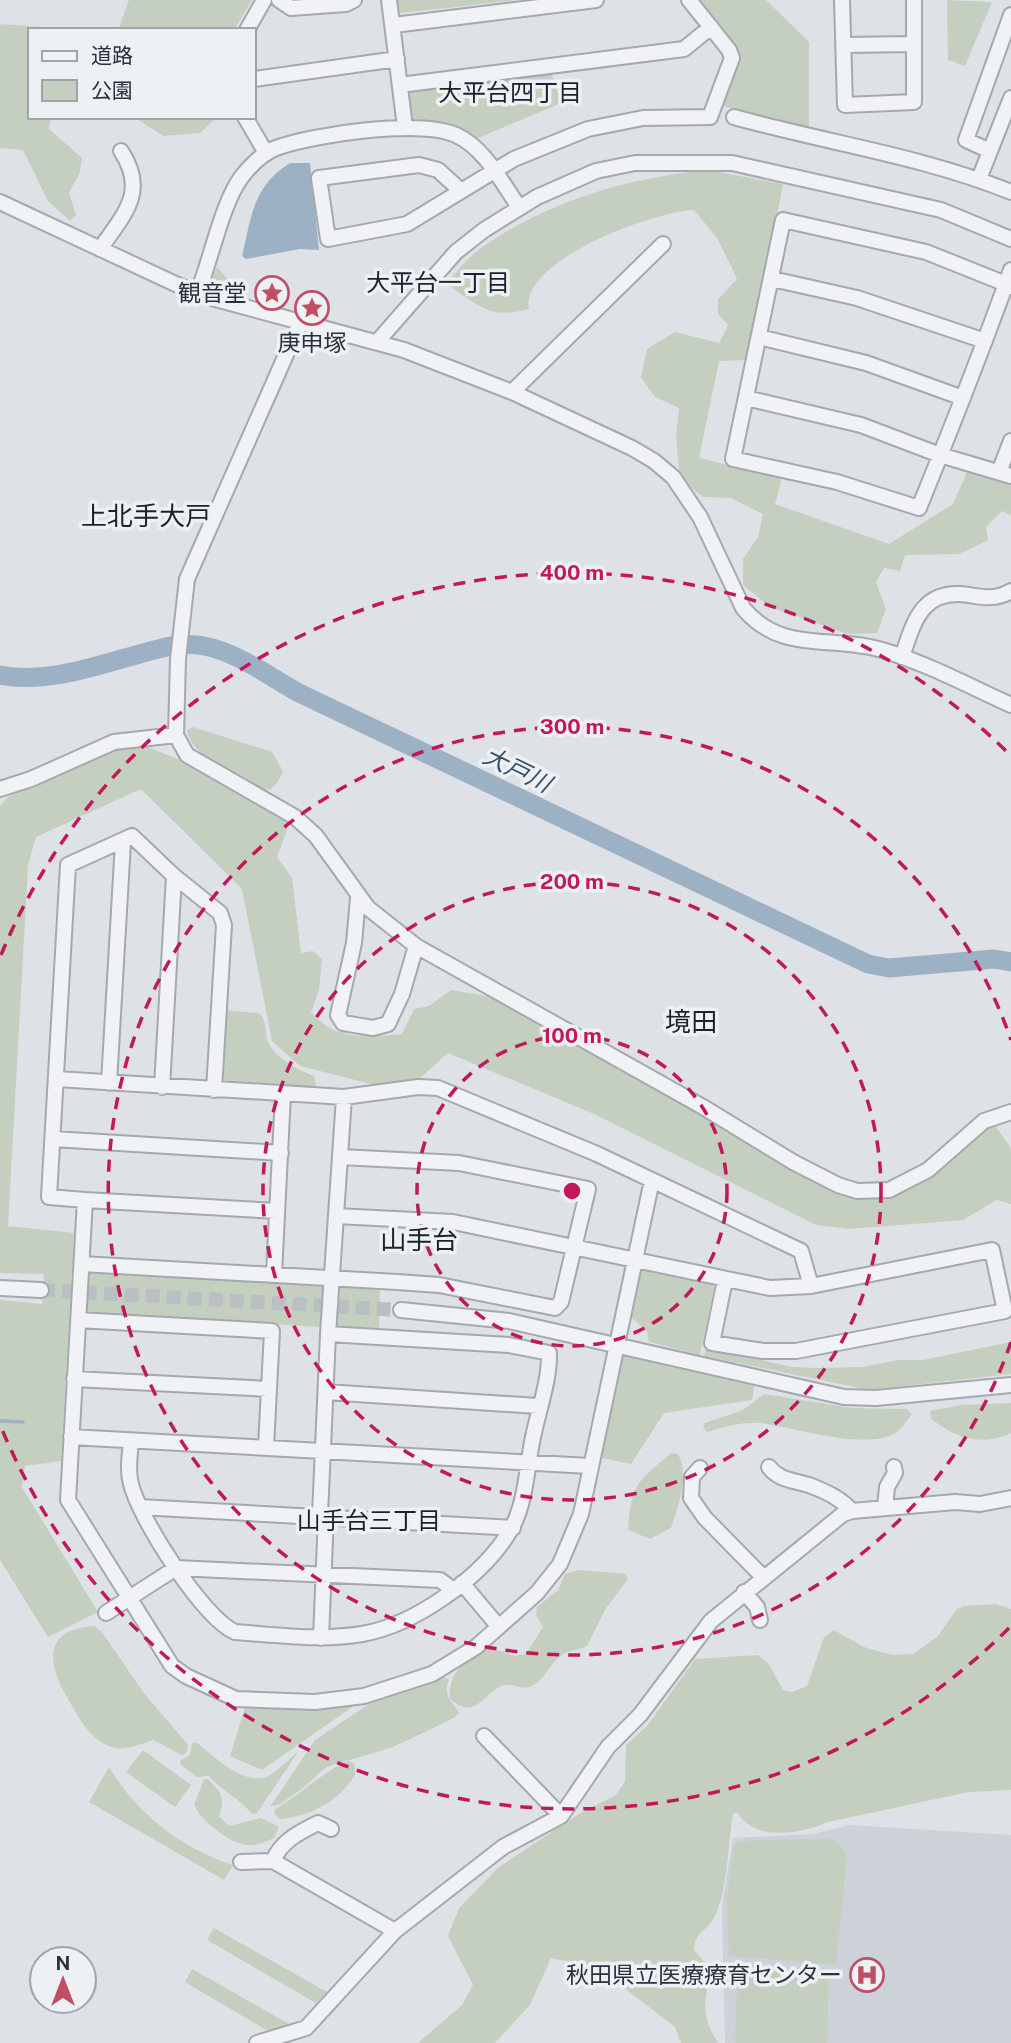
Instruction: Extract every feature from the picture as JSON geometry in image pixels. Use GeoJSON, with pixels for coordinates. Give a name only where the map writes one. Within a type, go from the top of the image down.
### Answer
{"type":"FeatureCollection","features":[{"type":"Feature","properties":{"kind":"street"},"geometry":{"type":"LineString","coordinates":[[248,28],[264,0]]}},
{"type":"Feature","properties":{"kind":"street"},"geometry":{"type":"LineString","coordinates":[[279,0],[291,8],[346,4],[354,0]]}},
{"type":"Feature","properties":{"kind":"street"},"geometry":{"type":"LineString","coordinates":[[389,0],[405,127]]}},
{"type":"Feature","properties":{"kind":"street"},"geometry":{"type":"LineString","coordinates":[[394,24],[596,0]]}},
{"type":"Feature","properties":{"kind":"street"},"geometry":{"type":"LineString","coordinates":[[460,190],[438,170],[419,166],[319,178],[328,239],[407,224],[493,171],[547,144],[588,130],[643,118],[710,117],[732,58],[730,50],[689,0]]}},
{"type":"Feature","properties":{"kind":"street"},"geometry":{"type":"LineString","coordinates":[[842,0],[845,105],[915,103],[914,0]]}},
{"type":"Feature","properties":{"kind":"street"},"geometry":{"type":"LineString","coordinates":[[990,151],[966,140],[967,130],[1011,15]]}},
{"type":"Feature","properties":{"kind":"street"},"geometry":{"type":"LineString","coordinates":[[400,85],[684,49],[711,27]]}},
{"type":"Feature","properties":{"kind":"street"},"geometry":{"type":"LineString","coordinates":[[843,45],[914,44]]}},
{"type":"Feature","properties":{"kind":"street"},"geometry":{"type":"LineString","coordinates":[[256,79],[397,59]]}},
{"type":"Feature","properties":{"kind":"street"},"geometry":{"type":"LineString","coordinates":[[979,179],[1011,98]]}},
{"type":"Feature","properties":{"kind":"street"},"geometry":{"type":"LineString","coordinates":[[734,117],[825,141],[907,158],[979,179],[1011,192]]}},
{"type":"Feature","properties":{"kind":"street"},"geometry":{"type":"LineString","coordinates":[[246,119],[266,153]]}},
{"type":"Feature","properties":{"kind":"street"},"geometry":{"type":"LineString","coordinates":[[197,294],[234,187],[266,153],[301,141],[405,127],[456,135],[474,146],[519,207]]}},
{"type":"Feature","properties":{"kind":"street"},"geometry":{"type":"LineString","coordinates":[[100,249],[133,196],[134,182],[130,165],[121,151]]}},
{"type":"Feature","properties":{"kind":"street"},"geometry":{"type":"LineString","coordinates":[[377,342],[456,252],[519,207],[596,172],[635,163],[732,163],[941,210],[1011,239]]}},
{"type":"Feature","properties":{"kind":"street"},"geometry":{"type":"LineString","coordinates":[[0,202],[197,294],[377,342],[512,392],[632,447],[673,477],[700,517],[743,608],[754,621],[791,640],[849,643],[902,657],[1011,705]]}},
{"type":"Feature","properties":{"kind":"street"},"geometry":{"type":"LineString","coordinates":[[1008,286],[926,252],[783,220],[733,459],[837,482],[919,508],[1008,286],[1011,270]]}},
{"type":"Feature","properties":{"kind":"street"},"geometry":{"type":"LineString","coordinates":[[512,392],[663,244]]}},
{"type":"Feature","properties":{"kind":"street"},"geometry":{"type":"LineString","coordinates":[[772,279],[857,298],[985,341]]}},
{"type":"Feature","properties":{"kind":"street"},"geometry":{"type":"LineString","coordinates":[[300,323],[187,579],[180,629],[176,735],[187,755],[295,817],[316,836],[358,898],[384,924],[416,946],[703,1107],[793,1162],[838,1185],[858,1191],[889,1190],[919,1175],[984,1121],[1011,1112]]}},
{"type":"Feature","properties":{"kind":"street"},"geometry":{"type":"LineString","coordinates":[[759,338],[866,363],[963,398]]}},
{"type":"Feature","properties":{"kind":"street"},"geometry":{"type":"LineString","coordinates":[[746,398],[861,425],[940,455],[1005,474],[1011,441]]}},
{"type":"Feature","properties":{"kind":"street"},"geometry":{"type":"LineString","coordinates":[[902,657],[919,611],[935,600],[947,594],[1001,597],[1011,591]]}},
{"type":"Feature","properties":{"kind":"street"},"geometry":{"type":"LineString","coordinates":[[0,789],[31,779],[114,742],[176,735]]}},
{"type":"Feature","properties":{"kind":"street"},"geometry":{"type":"LineString","coordinates":[[214,1090],[224,925],[220,913],[174,876],[132,836],[68,864],[49,1197],[277,1211]]}},
{"type":"Feature","properties":{"kind":"street"},"geometry":{"type":"LineString","coordinates":[[109,1083],[123,842]]}},
{"type":"Feature","properties":{"kind":"street"},"geometry":{"type":"LineString","coordinates":[[162,1087],[174,876]]}},
{"type":"Feature","properties":{"kind":"street"},"geometry":{"type":"LineString","coordinates":[[358,898],[354,943],[338,1015],[343,1023],[373,1028],[388,1024],[402,994],[416,946]]}},
{"type":"Feature","properties":{"kind":"street"},"geometry":{"type":"LineString","coordinates":[[57,1079],[345,1097],[418,1087],[438,1088],[652,1180],[801,1251],[811,1286]]}},
{"type":"Feature","properties":{"kind":"street"},"geometry":{"type":"LineString","coordinates":[[274,1274],[283,1094]]}},
{"type":"Feature","properties":{"kind":"street"},"geometry":{"type":"LineString","coordinates":[[321,1638],[324,1575],[323,1452],[328,1334],[345,1097]]}},
{"type":"Feature","properties":{"kind":"street"},"geometry":{"type":"LineString","coordinates":[[53,1139],[282,1153]]}},
{"type":"Feature","properties":{"kind":"street"},"geometry":{"type":"LineString","coordinates":[[82,1264],[439,1285],[555,1308],[561,1303],[588,1189],[459,1163],[340,1157]]}},
{"type":"Feature","properties":{"kind":"street"},"geometry":{"type":"LineString","coordinates":[[85,1200],[71,1437],[70,1508],[172,1666],[218,1693],[236,1699],[315,1702],[364,1696],[432,1674],[476,1647],[537,1593],[560,1564],[581,1514],[652,1180]]}},
{"type":"Feature","properties":{"kind":"street"},"geometry":{"type":"LineString","coordinates":[[336,1216],[453,1222],[770,1288],[811,1286],[992,1250],[1005,1311],[796,1351],[763,1351],[712,1343],[725,1280]]}},
{"type":"Feature","properties":{"kind":"street"},"geometry":{"type":"LineString","coordinates":[[0,1288],[41,1290]]}},
{"type":"Feature","properties":{"kind":"street"},"geometry":{"type":"LineString","coordinates":[[401,1310],[499,1320],[844,1397],[876,1398],[1011,1385]]}},
{"type":"Feature","properties":{"kind":"street"},"geometry":{"type":"LineString","coordinates":[[78,1320],[272,1331],[266,1447]]}},
{"type":"Feature","properties":{"kind":"street"},"geometry":{"type":"LineString","coordinates":[[131,1441],[131,1484],[140,1507],[176,1568],[222,1626],[234,1632],[321,1638],[381,1629],[438,1601],[488,1560],[513,1528],[549,1353],[509,1345],[328,1334]]}},
{"type":"Feature","properties":{"kind":"street"},"geometry":{"type":"LineString","coordinates":[[74,1379],[269,1389]]}},
{"type":"Feature","properties":{"kind":"street"},"geometry":{"type":"LineString","coordinates":[[326,1392],[538,1406]]}},
{"type":"Feature","properties":{"kind":"street"},"geometry":{"type":"LineString","coordinates":[[71,1437],[590,1466]]}},
{"type":"Feature","properties":{"kind":"street"},"geometry":{"type":"LineString","coordinates":[[769,1467],[775,1475],[812,1486],[840,1499],[852,1511]]}},
{"type":"Feature","properties":{"kind":"street"},"geometry":{"type":"LineString","coordinates":[[885,1508],[887,1487],[895,1473],[894,1467]]}},
{"type":"Feature","properties":{"kind":"street"},"geometry":{"type":"LineString","coordinates":[[700,1468],[692,1477],[691,1498],[705,1518],[764,1578]]}},
{"type":"Feature","properties":{"kind":"street"},"geometry":{"type":"LineString","coordinates":[[257,2043],[306,2028],[395,1931],[503,1847],[561,1816],[616,1738],[640,1715],[711,1621],[843,1514],[955,1502],[980,1504],[1011,1498]]}},
{"type":"Feature","properties":{"kind":"street"},"geometry":{"type":"LineString","coordinates":[[140,1507],[323,1515],[513,1528]]}},
{"type":"Feature","properties":{"kind":"street"},"geometry":{"type":"LineString","coordinates":[[106,1613],[176,1568],[440,1580],[458,1586],[499,1627]]}},
{"type":"Feature","properties":{"kind":"street"},"geometry":{"type":"LineString","coordinates":[[744,1592],[757,1607],[760,1620]]}},
{"type":"Feature","properties":{"kind":"street"},"geometry":{"type":"LineString","coordinates":[[484,1736],[561,1816]]}},
{"type":"Feature","properties":{"kind":"street"},"geometry":{"type":"LineString","coordinates":[[273,1861],[277,1850],[301,1832],[318,1823],[331,1829]]}},
{"type":"Feature","properties":{"kind":"street"},"geometry":{"type":"LineString","coordinates":[[241,1862],[273,1861],[395,1931]]}},
{"type":"Feature","properties":{"kind":"shaded area","name":"秋田県立医療療育センター"},"geometry":{"type":"Polygon","coordinates":[[[850,1825],[1011,1835],[1011,2043],[725,2043],[722,1906],[733,1838],[813,1834],[850,1825]]]}},
{"type":"Feature","properties":{"kind":"green space"},"geometry":{"type":"Polygon","coordinates":[[[129,0],[252,0],[235,28],[119,28],[129,0]]]}},
{"type":"Feature","properties":{"kind":"green space"},"geometry":{"type":"Polygon","coordinates":[[[393,0],[516,0],[402,13],[393,8],[393,0]]]}},
{"type":"Feature","properties":{"kind":"green space"},"geometry":{"type":"Polygon","coordinates":[[[695,0],[766,0],[809,42],[809,127],[722,106],[737,52],[695,0]]]}},
{"type":"Feature","properties":{"kind":"green space"},"geometry":{"type":"Polygon","coordinates":[[[947,0],[992,2],[965,66],[948,60],[947,0]]]}},
{"type":"Feature","properties":{"kind":"green space"},"geometry":{"type":"Polygon","coordinates":[[[0,24],[53,28],[28,28],[28,119],[51,119],[49,129],[82,158],[80,172],[69,193],[76,215],[70,221],[48,201],[23,150],[0,148],[0,24]]]}},
{"type":"Feature","properties":{"kind":"green space"},"geometry":{"type":"Polygon","coordinates":[[[551,71],[561,103],[476,139],[458,128],[413,119],[409,115],[407,93],[412,89],[551,71]]]}},
{"type":"Feature","properties":{"kind":"green space"},"geometry":{"type":"Polygon","coordinates":[[[137,119],[215,119],[200,133],[163,136],[137,119]]]}},
{"type":"Feature","properties":{"kind":"green space"},"geometry":{"type":"Polygon","coordinates":[[[708,170],[783,184],[749,360],[719,361],[699,458],[782,478],[775,504],[889,544],[953,504],[967,472],[1011,484],[1011,515],[1002,511],[986,527],[988,540],[959,554],[905,555],[900,571],[884,568],[876,582],[886,609],[877,633],[848,634],[770,607],[743,585],[743,559],[758,537],[763,514],[731,498],[703,497],[680,478],[676,437],[679,408],[655,397],[641,377],[647,349],[675,332],[719,343],[728,325],[718,314],[718,299],[737,279],[717,238],[694,210],[650,219],[622,229],[567,256],[546,273],[532,291],[529,309],[504,313],[494,311],[476,304],[446,284],[480,249],[506,232],[560,205],[618,186],[708,170]]]}},
{"type":"Feature","properties":{"kind":"green space"},"geometry":{"type":"Polygon","coordinates":[[[217,267],[237,290],[215,286],[211,282],[217,267]]]}},
{"type":"Feature","properties":{"kind":"green space"},"geometry":{"type":"Polygon","coordinates":[[[193,727],[272,752],[283,771],[275,786],[262,790],[250,787],[222,771],[190,739],[187,730],[193,727]]]}},
{"type":"Feature","properties":{"kind":"green space"},"geometry":{"type":"Polygon","coordinates":[[[145,746],[185,762],[287,820],[287,830],[277,857],[292,878],[301,953],[313,951],[322,959],[319,990],[311,1012],[330,1028],[364,1036],[402,1034],[414,1009],[429,1006],[451,990],[493,997],[800,1171],[889,1194],[921,1183],[989,1128],[996,1127],[1011,1148],[1011,1204],[997,1200],[963,1220],[850,1229],[816,1225],[594,1114],[448,1053],[419,1079],[375,1085],[300,1066],[272,1041],[242,889],[141,789],[36,837],[28,865],[8,1226],[74,1233],[61,1461],[25,1466],[22,1487],[98,1612],[48,1637],[0,1560],[0,1300],[42,1304],[44,1274],[0,1273],[0,806],[8,797],[106,750],[145,746]]]}},
{"type":"Feature","properties":{"kind":"green space"},"geometry":{"type":"Polygon","coordinates":[[[223,1010],[259,1013],[264,1020],[267,1040],[277,1055],[314,1076],[317,1090],[220,1086],[223,1010]]]}},
{"type":"Feature","properties":{"kind":"green space"},"geometry":{"type":"Polygon","coordinates":[[[642,1267],[710,1281],[714,1288],[700,1355],[649,1342],[647,1332],[627,1313],[636,1274],[642,1267]]]}},
{"type":"Feature","properties":{"kind":"green space"},"geometry":{"type":"Polygon","coordinates":[[[93,1269],[318,1283],[323,1287],[321,1324],[319,1327],[89,1314],[84,1310],[85,1275],[93,1269]]]}},
{"type":"Feature","properties":{"kind":"green space"},"geometry":{"type":"Polygon","coordinates":[[[341,1283],[380,1285],[379,1330],[338,1328],[334,1324],[336,1286],[341,1283]]]}},
{"type":"Feature","properties":{"kind":"green space"},"geometry":{"type":"Polygon","coordinates":[[[1011,1342],[1011,1374],[869,1390],[704,1356],[706,1348],[792,1367],[862,1367],[899,1360],[923,1360],[1011,1342]]]}},
{"type":"Feature","properties":{"kind":"green space"},"geometry":{"type":"Polygon","coordinates":[[[629,1354],[755,1382],[752,1400],[664,1413],[631,1464],[597,1457],[616,1361],[629,1354]]]}},
{"type":"Feature","properties":{"kind":"green space"},"geometry":{"type":"Polygon","coordinates":[[[764,1394],[852,1408],[907,1409],[912,1414],[898,1431],[869,1440],[831,1437],[760,1423],[739,1424],[707,1432],[703,1427],[705,1423],[743,1410],[764,1394]]]}},
{"type":"Feature","properties":{"kind":"green space"},"geometry":{"type":"Polygon","coordinates":[[[1011,1403],[1011,1433],[1000,1437],[979,1440],[969,1438],[950,1431],[931,1419],[930,1411],[961,1405],[1011,1403]]]}},
{"type":"Feature","properties":{"kind":"green space"},"geometry":{"type":"Polygon","coordinates":[[[671,1453],[678,1454],[683,1472],[679,1501],[671,1528],[650,1539],[628,1530],[634,1492],[644,1478],[671,1453]]]}},
{"type":"Feature","properties":{"kind":"green space"},"geometry":{"type":"Polygon","coordinates":[[[578,1570],[626,1574],[628,1579],[606,1608],[587,1646],[562,1655],[537,1683],[529,1687],[499,1687],[481,1702],[468,1707],[450,1699],[452,1681],[460,1667],[488,1647],[515,1656],[526,1654],[543,1627],[536,1615],[537,1607],[558,1590],[565,1574],[578,1570]]]}},
{"type":"Feature","properties":{"kind":"green space"},"geometry":{"type":"Polygon","coordinates":[[[996,1604],[1011,1609],[1011,1790],[969,1792],[791,1832],[766,1832],[745,1822],[737,1812],[733,1813],[719,1907],[714,1918],[699,1935],[694,1950],[710,1968],[705,2007],[708,2023],[718,2043],[681,2043],[675,2027],[597,1967],[551,1958],[530,2005],[495,2043],[418,2043],[462,2005],[473,1985],[448,1936],[459,1908],[499,1867],[579,1814],[616,1795],[625,1781],[626,1745],[647,1726],[695,1659],[758,1655],[768,1663],[783,1690],[792,1692],[807,1686],[824,1637],[834,1630],[864,1647],[892,1655],[913,1654],[937,1637],[957,1609],[996,1604]]]}},
{"type":"Feature","properties":{"kind":"green space"},"geometry":{"type":"Polygon","coordinates":[[[94,1626],[102,1632],[143,1692],[188,1745],[187,1752],[182,1755],[153,1740],[130,1747],[107,1746],[93,1736],[82,1722],[61,1686],[53,1662],[54,1651],[57,1642],[65,1634],[94,1626]]]}},
{"type":"Feature","properties":{"kind":"green space"},"geometry":{"type":"Polygon","coordinates":[[[443,1677],[449,1680],[447,1694],[459,1713],[454,1718],[393,1747],[326,1767],[303,1788],[280,1804],[270,1807],[315,1740],[369,1704],[443,1677]]]}},
{"type":"Feature","properties":{"kind":"green space"},"geometry":{"type":"Polygon","coordinates":[[[358,1703],[262,1770],[230,1756],[246,1704],[358,1703]]]}},
{"type":"Feature","properties":{"kind":"green space"},"geometry":{"type":"Polygon","coordinates":[[[196,1742],[239,1774],[258,1778],[272,1774],[298,1752],[257,1813],[252,1814],[209,1776],[197,1777],[180,1764],[181,1760],[190,1755],[192,1743],[196,1742]]]}},
{"type":"Feature","properties":{"kind":"green space"},"geometry":{"type":"Polygon","coordinates":[[[143,1750],[191,1785],[175,1807],[126,1772],[143,1750]]]}},
{"type":"Feature","properties":{"kind":"green space"},"geometry":{"type":"Polygon","coordinates":[[[348,1761],[355,1764],[355,1775],[340,1793],[324,1806],[280,1819],[274,1814],[275,1809],[348,1761]]]}},
{"type":"Feature","properties":{"kind":"green space"},"geometry":{"type":"Polygon","coordinates":[[[109,1767],[133,1800],[162,1827],[196,1849],[233,1865],[224,1880],[89,1802],[109,1767]]]}},
{"type":"Feature","properties":{"kind":"green space"},"geometry":{"type":"Polygon","coordinates":[[[204,1779],[208,1779],[219,1792],[222,1805],[219,1816],[229,1826],[261,1818],[279,1827],[274,1838],[247,1845],[224,1836],[209,1824],[194,1805],[204,1779]]]}},
{"type":"Feature","properties":{"kind":"green space"},"geometry":{"type":"Polygon","coordinates":[[[835,1839],[847,1855],[836,1965],[729,1956],[727,1898],[733,1847],[739,1841],[835,1839]]]}},
{"type":"Feature","properties":{"kind":"green space"},"geometry":{"type":"Polygon","coordinates":[[[214,1928],[327,1992],[316,2003],[207,1940],[214,1928]]]}},
{"type":"Feature","properties":{"kind":"green space"},"geometry":{"type":"Polygon","coordinates":[[[738,1964],[829,1974],[827,2043],[735,2043],[738,1964]]]}},
{"type":"Feature","properties":{"kind":"green space"},"geometry":{"type":"Polygon","coordinates":[[[192,1969],[291,2025],[268,2031],[185,1982],[192,1969]]]}},
{"type":"Feature","properties":{"kind":"water"},"geometry":{"type":"Polygon","coordinates":[[[290,163],[310,163],[319,250],[300,249],[246,259],[242,256],[261,192],[277,172],[290,163]]]}},
{"type":"Feature","properties":{"kind":"waterway","name":"大戸川"},"geometry":{"type":"LineString","coordinates":[[0,675],[51,676],[178,645],[216,649],[241,659],[299,693],[868,964],[889,968],[994,959],[1011,962]]}},
{"type":"Feature","properties":{"kind":"waterway"},"geometry":{"type":"LineString","coordinates":[[0,1421],[23,1422]]}},
{"type":"Feature","properties":{"kind":"tunnel"},"geometry":{"type":"LineString","coordinates":[[41,1290],[401,1310]]}},
{"type":"Feature","properties":{"kind":"place","name":"観音堂"},"geometry":{"type":"Point","coordinates":[272,293]}},
{"type":"Feature","properties":{"kind":"place","name":"庚申塚"},"geometry":{"type":"Point","coordinates":[312,308]}},
{"type":"Feature","properties":{"kind":"place","name":"秋田県立医療療育センター"},"geometry":{"type":"Point","coordinates":[867,1975]}},
{"type":"Feature","properties":{"kind":"district","name":"大平台四丁目"},"geometry":{"type":"Point","coordinates":[510,93]}},
{"type":"Feature","properties":{"kind":"district","name":"大平台一丁目"},"geometry":{"type":"Point","coordinates":[438,283]}},
{"type":"Feature","properties":{"kind":"district","name":"上北手大戸"},"geometry":{"type":"Point","coordinates":[146,516]}},
{"type":"Feature","properties":{"kind":"district","name":"境田"},"geometry":{"type":"Point","coordinates":[691,1022]}},
{"type":"Feature","properties":{"kind":"district","name":"山手台"},"geometry":{"type":"Point","coordinates":[419,1240]}},
{"type":"Feature","properties":{"kind":"district","name":"山手台三丁目"},"geometry":{"type":"Point","coordinates":[369,1521]}}]}
